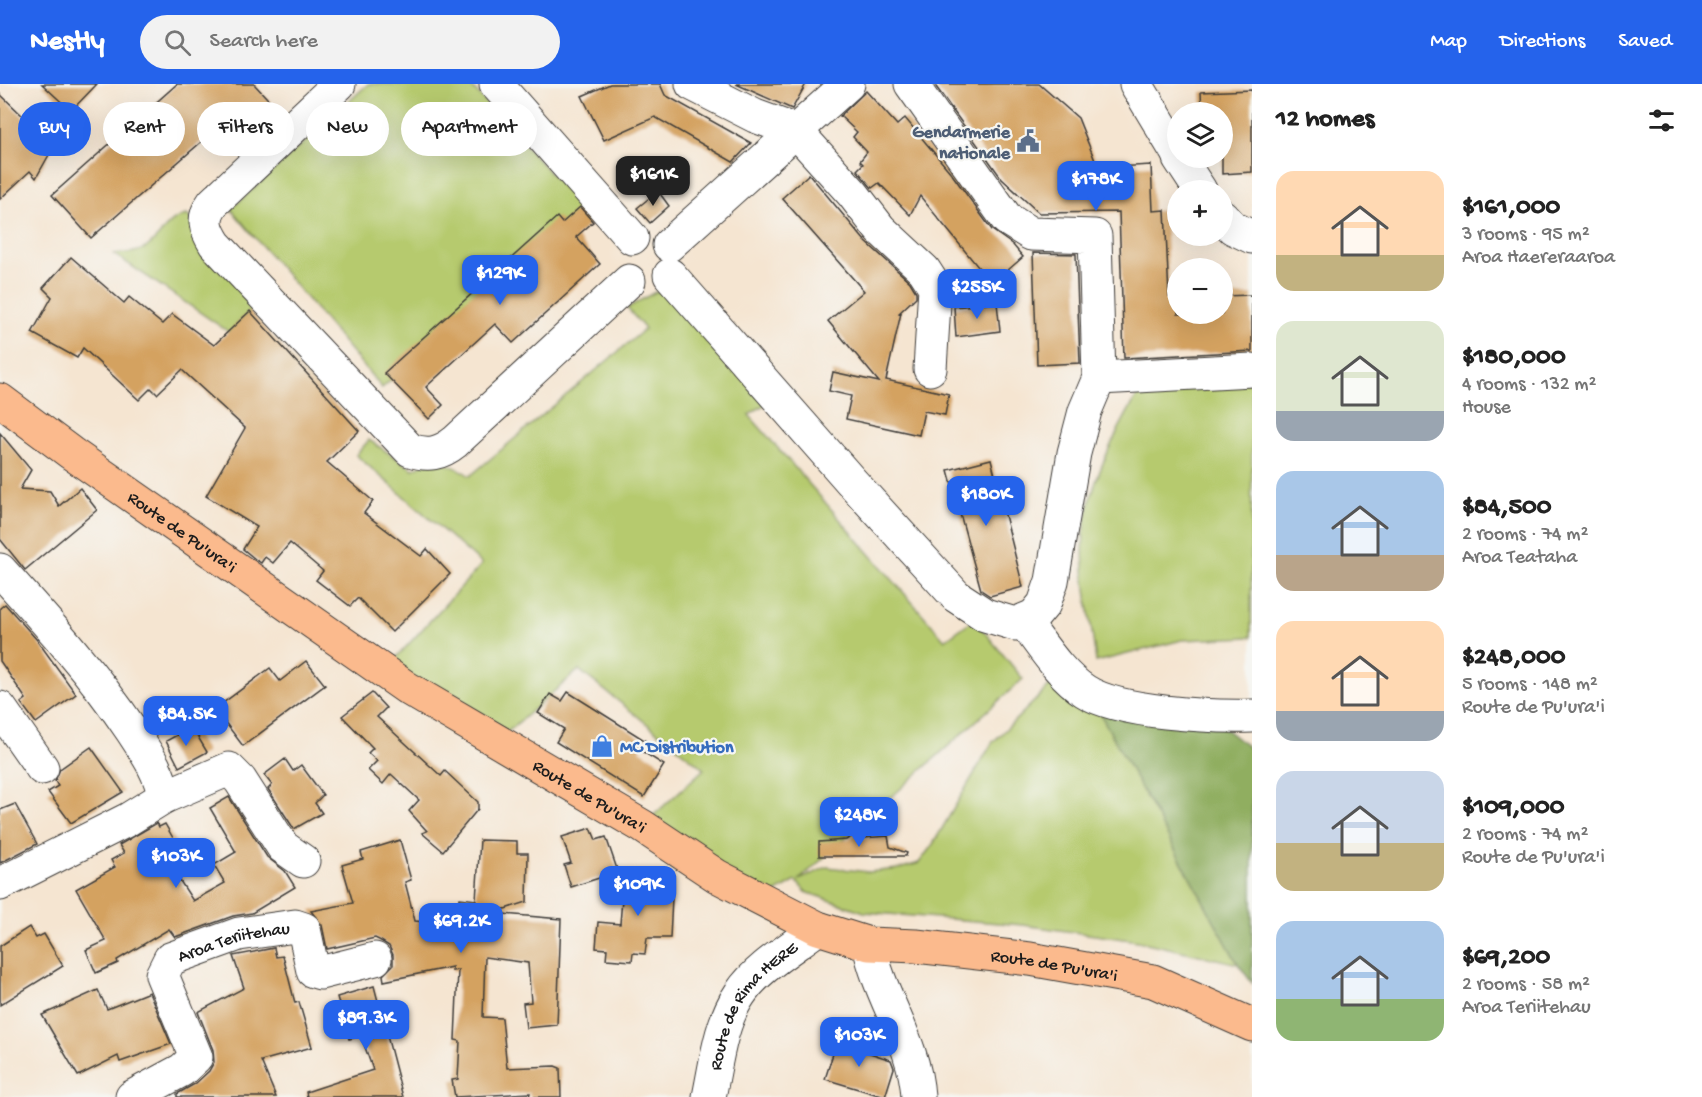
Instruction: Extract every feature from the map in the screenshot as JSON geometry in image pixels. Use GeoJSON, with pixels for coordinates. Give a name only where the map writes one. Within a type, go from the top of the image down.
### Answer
{"type":"FeatureCollection","features":[{"type":"Feature","properties":{"kind":"main road","name":"Route de Pu'ura'i"},"geometry":{"type":"LineString","coordinates":[[0,400],[407,688],[642,826],[717,876],[818,928],[869,944],[916,946],[1030,959],[1153,981],[1252,1025]]}},
{"type":"Feature","properties":{"kind":"street"},"geometry":{"type":"LineString","coordinates":[[339,84],[213,203],[205,213],[206,228],[215,244],[410,450],[423,454],[437,453],[454,442],[629,281]]}},
{"type":"Feature","properties":{"kind":"street"},"geometry":{"type":"LineString","coordinates":[[496,84],[632,238]]}},
{"type":"Feature","properties":{"kind":"street"},"geometry":{"type":"LineString","coordinates":[[692,84],[755,116],[796,131],[853,194],[880,229],[924,270],[936,287],[930,369]]}},
{"type":"Feature","properties":{"kind":"street"},"geometry":{"type":"LineString","coordinates":[[848,84],[796,131],[670,260],[659,286],[641,288],[629,281],[621,270],[619,262],[624,245],[639,234],[656,234],[670,260],[843,473],[956,596],[985,615],[1015,624],[1034,616],[1044,604],[1053,581],[1074,453],[1085,411],[1099,378],[1095,236],[1031,234],[1007,219],[911,84]]}},
{"type":"Feature","properties":{"kind":"street"},"geometry":{"type":"LineString","coordinates":[[1136,84],[1167,137]]}},
{"type":"Feature","properties":{"kind":"street"},"geometry":{"type":"LineString","coordinates":[[1233,228],[1252,237]]}},
{"type":"Feature","properties":{"kind":"street"},"geometry":{"type":"LineString","coordinates":[[1099,378],[1252,370]]}},
{"type":"Feature","properties":{"kind":"street"},"geometry":{"type":"LineString","coordinates":[[0,570],[69,645],[96,681],[147,753],[160,781],[164,797]]}},
{"type":"Feature","properties":{"kind":"street"},"geometry":{"type":"LineString","coordinates":[[1024,622],[1059,667],[1084,690],[1105,700],[1163,712],[1221,717],[1252,716]]}},
{"type":"Feature","properties":{"kind":"street"},"geometry":{"type":"LineString","coordinates":[[0,708],[42,768]]}},
{"type":"Feature","properties":{"kind":"street"},"geometry":{"type":"LineString","coordinates":[[0,884],[127,820],[164,797],[229,769],[240,780],[282,847],[303,861]]}},
{"type":"Feature","properties":{"kind":"street","name":"Aroa Teriitehau"},"geometry":{"type":"LineString","coordinates":[[132,1097],[182,1070],[196,1057],[162,975],[170,959],[239,934],[295,926],[304,929],[313,971],[320,973],[375,959]]}},
{"type":"Feature","properties":{"kind":"street","name":"Route de Rima HERE"},"geometry":{"type":"LineString","coordinates":[[709,1097],[726,1024],[740,994],[765,968],[818,928]]}},
{"type":"Feature","properties":{"kind":"street"},"geometry":{"type":"LineString","coordinates":[[869,944],[880,983],[909,1053],[918,1097]]}},
{"type":"Feature","properties":{"kind":"green space"},"geometry":{"type":"Polygon","coordinates":[[[368,84],[469,84],[485,102],[401,102],[401,156],[535,156],[581,207],[382,388],[231,209],[289,156],[294,156],[294,152],[306,141],[306,156],[389,156],[389,102],[348,102],[368,84]]]}},
{"type":"Feature","properties":{"kind":"green space"},"geometry":{"type":"Polygon","coordinates":[[[187,215],[264,297],[229,332],[114,254],[147,247],[175,220],[187,215]]]}},
{"type":"Feature","properties":{"kind":"green space"},"geometry":{"type":"Polygon","coordinates":[[[655,292],[682,292],[771,400],[749,415],[945,640],[974,619],[1023,679],[799,880],[827,867],[868,872],[899,869],[919,863],[933,844],[992,743],[1063,673],[1086,688],[1238,964],[1138,941],[1023,925],[864,912],[806,892],[796,881],[763,900],[642,826],[704,769],[579,670],[498,740],[383,672],[482,564],[356,455],[369,440],[413,469],[428,463],[442,463],[470,476],[645,329],[627,308],[655,292]]]}},
{"type":"Feature","properties":{"kind":"green space"},"geometry":{"type":"Polygon","coordinates":[[[1180,382],[1252,382],[1251,637],[1182,640],[1096,662],[1083,548],[1091,497],[1104,460],[1139,393],[1180,382]]]}},
{"type":"Feature","properties":{"kind":"green space"},"geometry":{"type":"Polygon","coordinates":[[[1086,688],[1223,727],[1252,750],[1252,983],[1238,964],[1086,688]]]}},
{"type":"Feature","properties":{"kind":"building"},"geometry":{"type":"Polygon","coordinates":[[[42,84],[97,84],[80,102],[61,102],[42,84]]]}},
{"type":"Feature","properties":{"kind":"building"},"geometry":{"type":"Polygon","coordinates":[[[177,84],[254,84],[271,102],[197,102],[197,146],[91,238],[52,195],[103,150],[103,156],[185,156],[185,102],[157,102],[177,84]]]}},
{"type":"Feature","properties":{"kind":"building"},"geometry":{"type":"Polygon","coordinates":[[[610,84],[660,84],[665,95],[751,143],[733,162],[655,117],[604,140],[582,96],[610,84]]]}},
{"type":"Feature","properties":{"kind":"building"},"geometry":{"type":"Polygon","coordinates":[[[736,84],[806,84],[792,109],[736,84]]]}},
{"type":"Feature","properties":{"kind":"building"},"geometry":{"type":"Polygon","coordinates":[[[934,84],[1039,84],[1078,118],[1098,168],[1151,165],[1153,211],[1165,210],[1167,324],[1233,324],[1233,296],[1252,295],[1252,351],[1124,358],[1119,212],[1039,213],[1002,179],[934,84]]]}},
{"type":"Feature","properties":{"kind":"building"},"geometry":{"type":"Polygon","coordinates":[[[1252,90],[1252,172],[1222,174],[1222,168],[1233,168],[1233,102],[1202,102],[1201,92],[1252,90]]]}},
{"type":"Feature","properties":{"kind":"building","name":"Gendarmerie nationale"},"geometry":{"type":"Polygon","coordinates":[[[866,91],[897,125],[905,118],[951,173],[992,230],[1013,245],[1023,257],[992,284],[920,196],[910,215],[879,183],[872,188],[857,170],[863,164],[860,161],[867,152],[853,137],[857,132],[840,116],[866,91]]]}},
{"type":"Feature","properties":{"kind":"building"},"geometry":{"type":"Polygon","coordinates":[[[0,94],[18,111],[18,156],[48,156],[36,178],[30,171],[0,199],[0,94]]]}},
{"type":"Feature","properties":{"kind":"building"},"geometry":{"type":"Polygon","coordinates":[[[809,174],[865,241],[910,282],[916,292],[916,297],[898,314],[901,313],[886,380],[949,394],[945,415],[924,411],[919,435],[846,419],[851,396],[829,391],[833,372],[879,382],[828,321],[864,291],[782,198],[809,174]]]}},
{"type":"Feature","properties":{"kind":"building"},"geometry":{"type":"Polygon","coordinates":[[[658,191],[669,206],[650,223],[637,208],[658,191]]]}},
{"type":"Feature","properties":{"kind":"building"},"geometry":{"type":"Polygon","coordinates":[[[580,207],[593,222],[576,237],[600,264],[513,343],[495,324],[426,387],[443,405],[429,419],[384,373],[557,217],[562,223],[580,207]]]}},
{"type":"Feature","properties":{"kind":"building"},"geometry":{"type":"Polygon","coordinates":[[[1033,253],[1076,254],[1080,363],[1037,365],[1033,253]]]}},
{"type":"Feature","properties":{"kind":"building"},"geometry":{"type":"Polygon","coordinates":[[[71,257],[124,303],[129,297],[162,324],[172,314],[214,345],[250,311],[359,431],[327,462],[373,501],[364,513],[421,556],[427,549],[450,574],[392,632],[358,598],[350,606],[316,580],[323,571],[290,543],[273,563],[265,557],[261,563],[243,549],[257,527],[206,496],[245,428],[182,370],[157,394],[151,388],[139,400],[83,348],[77,358],[32,333],[52,297],[43,288],[71,257]]]}},
{"type":"Feature","properties":{"kind":"building"},"geometry":{"type":"Polygon","coordinates":[[[997,303],[1000,331],[956,337],[954,307],[997,303]]]}},
{"type":"Feature","properties":{"kind":"building"},"geometry":{"type":"Polygon","coordinates":[[[0,433],[31,470],[20,489],[50,491],[59,506],[80,488],[97,510],[25,570],[0,539],[0,433]]]}},
{"type":"Feature","properties":{"kind":"building"},"geometry":{"type":"Polygon","coordinates":[[[991,459],[1023,587],[990,596],[981,590],[948,470],[991,459]]]}},
{"type":"Feature","properties":{"kind":"building"},"geometry":{"type":"Polygon","coordinates":[[[5,604],[37,640],[76,694],[36,723],[21,703],[26,699],[0,661],[0,608],[5,604]]]}},
{"type":"Feature","properties":{"kind":"building"},"geometry":{"type":"Polygon","coordinates":[[[306,661],[325,685],[243,746],[215,709],[270,668],[280,681],[306,661]]]}},
{"type":"Feature","properties":{"kind":"building","name":"MC Distribution"},"geometry":{"type":"Polygon","coordinates":[[[568,692],[646,741],[640,750],[664,765],[644,797],[556,742],[564,729],[538,713],[550,694],[562,701],[568,692]]]}},
{"type":"Feature","properties":{"kind":"building"},"geometry":{"type":"Polygon","coordinates":[[[372,693],[386,708],[377,717],[441,776],[445,771],[478,802],[478,809],[443,851],[422,833],[427,831],[409,811],[419,800],[391,774],[383,784],[368,770],[377,761],[368,753],[373,748],[342,716],[372,693]]]}},
{"type":"Feature","properties":{"kind":"building"},"geometry":{"type":"Polygon","coordinates":[[[192,727],[207,752],[179,767],[166,741],[192,727]]]}},
{"type":"Feature","properties":{"kind":"building"},"geometry":{"type":"Polygon","coordinates":[[[91,747],[123,792],[71,823],[48,792],[58,786],[55,781],[60,769],[91,747]]]}},
{"type":"Feature","properties":{"kind":"building"},"geometry":{"type":"Polygon","coordinates":[[[285,759],[293,771],[301,765],[323,795],[315,803],[322,813],[294,829],[268,789],[272,785],[264,775],[285,759]]]}},
{"type":"Feature","properties":{"kind":"building"},"geometry":{"type":"Polygon","coordinates":[[[229,797],[267,857],[285,871],[295,887],[252,913],[233,916],[175,937],[169,929],[117,960],[118,963],[96,973],[86,950],[106,941],[76,889],[115,867],[111,860],[124,853],[119,845],[157,823],[159,827],[165,824],[185,859],[171,867],[193,901],[225,883],[214,865],[236,852],[210,808],[229,797]]]}},
{"type":"Feature","properties":{"kind":"building"},"geometry":{"type":"Polygon","coordinates":[[[15,804],[37,844],[0,863],[0,810],[15,804]]]}},
{"type":"Feature","properties":{"kind":"building"},"geometry":{"type":"Polygon","coordinates":[[[591,828],[596,840],[606,837],[618,872],[571,887],[564,865],[571,863],[562,837],[591,828]]]}},
{"type":"Feature","properties":{"kind":"building"},"geometry":{"type":"Polygon","coordinates":[[[854,835],[864,838],[888,836],[890,847],[907,853],[906,856],[819,856],[819,842],[846,840],[854,835]]]}},
{"type":"Feature","properties":{"kind":"building"},"geometry":{"type":"Polygon","coordinates":[[[400,840],[411,880],[405,882],[415,921],[456,925],[460,898],[476,900],[480,840],[517,841],[517,853],[528,853],[527,902],[492,913],[561,919],[557,1025],[526,1028],[523,1003],[531,1002],[528,963],[485,957],[483,1017],[502,1018],[507,1068],[555,1066],[560,1068],[561,1097],[529,1097],[530,1093],[455,1097],[452,1080],[458,1079],[460,1041],[455,1040],[458,970],[452,971],[452,967],[384,981],[383,975],[393,965],[393,955],[389,946],[381,941],[375,938],[327,949],[322,925],[311,911],[353,903],[342,865],[363,859],[361,852],[400,840]]]}},
{"type":"Feature","properties":{"kind":"building"},"geometry":{"type":"Polygon","coordinates":[[[624,874],[673,877],[670,938],[647,938],[645,954],[633,953],[632,961],[606,959],[607,949],[596,948],[598,922],[620,924],[624,874]]]}},
{"type":"Feature","properties":{"kind":"building"},"geometry":{"type":"Polygon","coordinates":[[[29,927],[36,938],[44,934],[63,966],[0,1005],[0,946],[29,927]]]}},
{"type":"Feature","properties":{"kind":"building"},"geometry":{"type":"Polygon","coordinates":[[[274,948],[276,957],[283,956],[295,1003],[299,1002],[312,1047],[261,1061],[276,1097],[177,1097],[177,1094],[195,1084],[209,1071],[214,1062],[213,1050],[198,1012],[244,988],[233,956],[274,948]]]}},
{"type":"Feature","properties":{"kind":"building"},"geometry":{"type":"Polygon","coordinates":[[[374,986],[403,1097],[307,1097],[306,1092],[373,1070],[361,1036],[349,1039],[337,997],[374,986]]]}},
{"type":"Feature","properties":{"kind":"building"},"geometry":{"type":"Polygon","coordinates":[[[98,990],[107,1009],[149,992],[171,1044],[120,1062],[118,1056],[78,1076],[42,1015],[98,990]]]}},
{"type":"Feature","properties":{"kind":"building"},"geometry":{"type":"Polygon","coordinates":[[[839,1035],[867,1044],[864,1051],[891,1060],[894,1068],[885,1097],[825,1079],[839,1035]]]}},
{"type":"Feature","properties":{"kind":"place","name":"Gendarmerie nationale"},"geometry":{"type":"Point","coordinates":[1028,141]}},
{"type":"Feature","properties":{"kind":"place","name":"MC Distribution"},"geometry":{"type":"Point","coordinates":[602,746]}}]}
